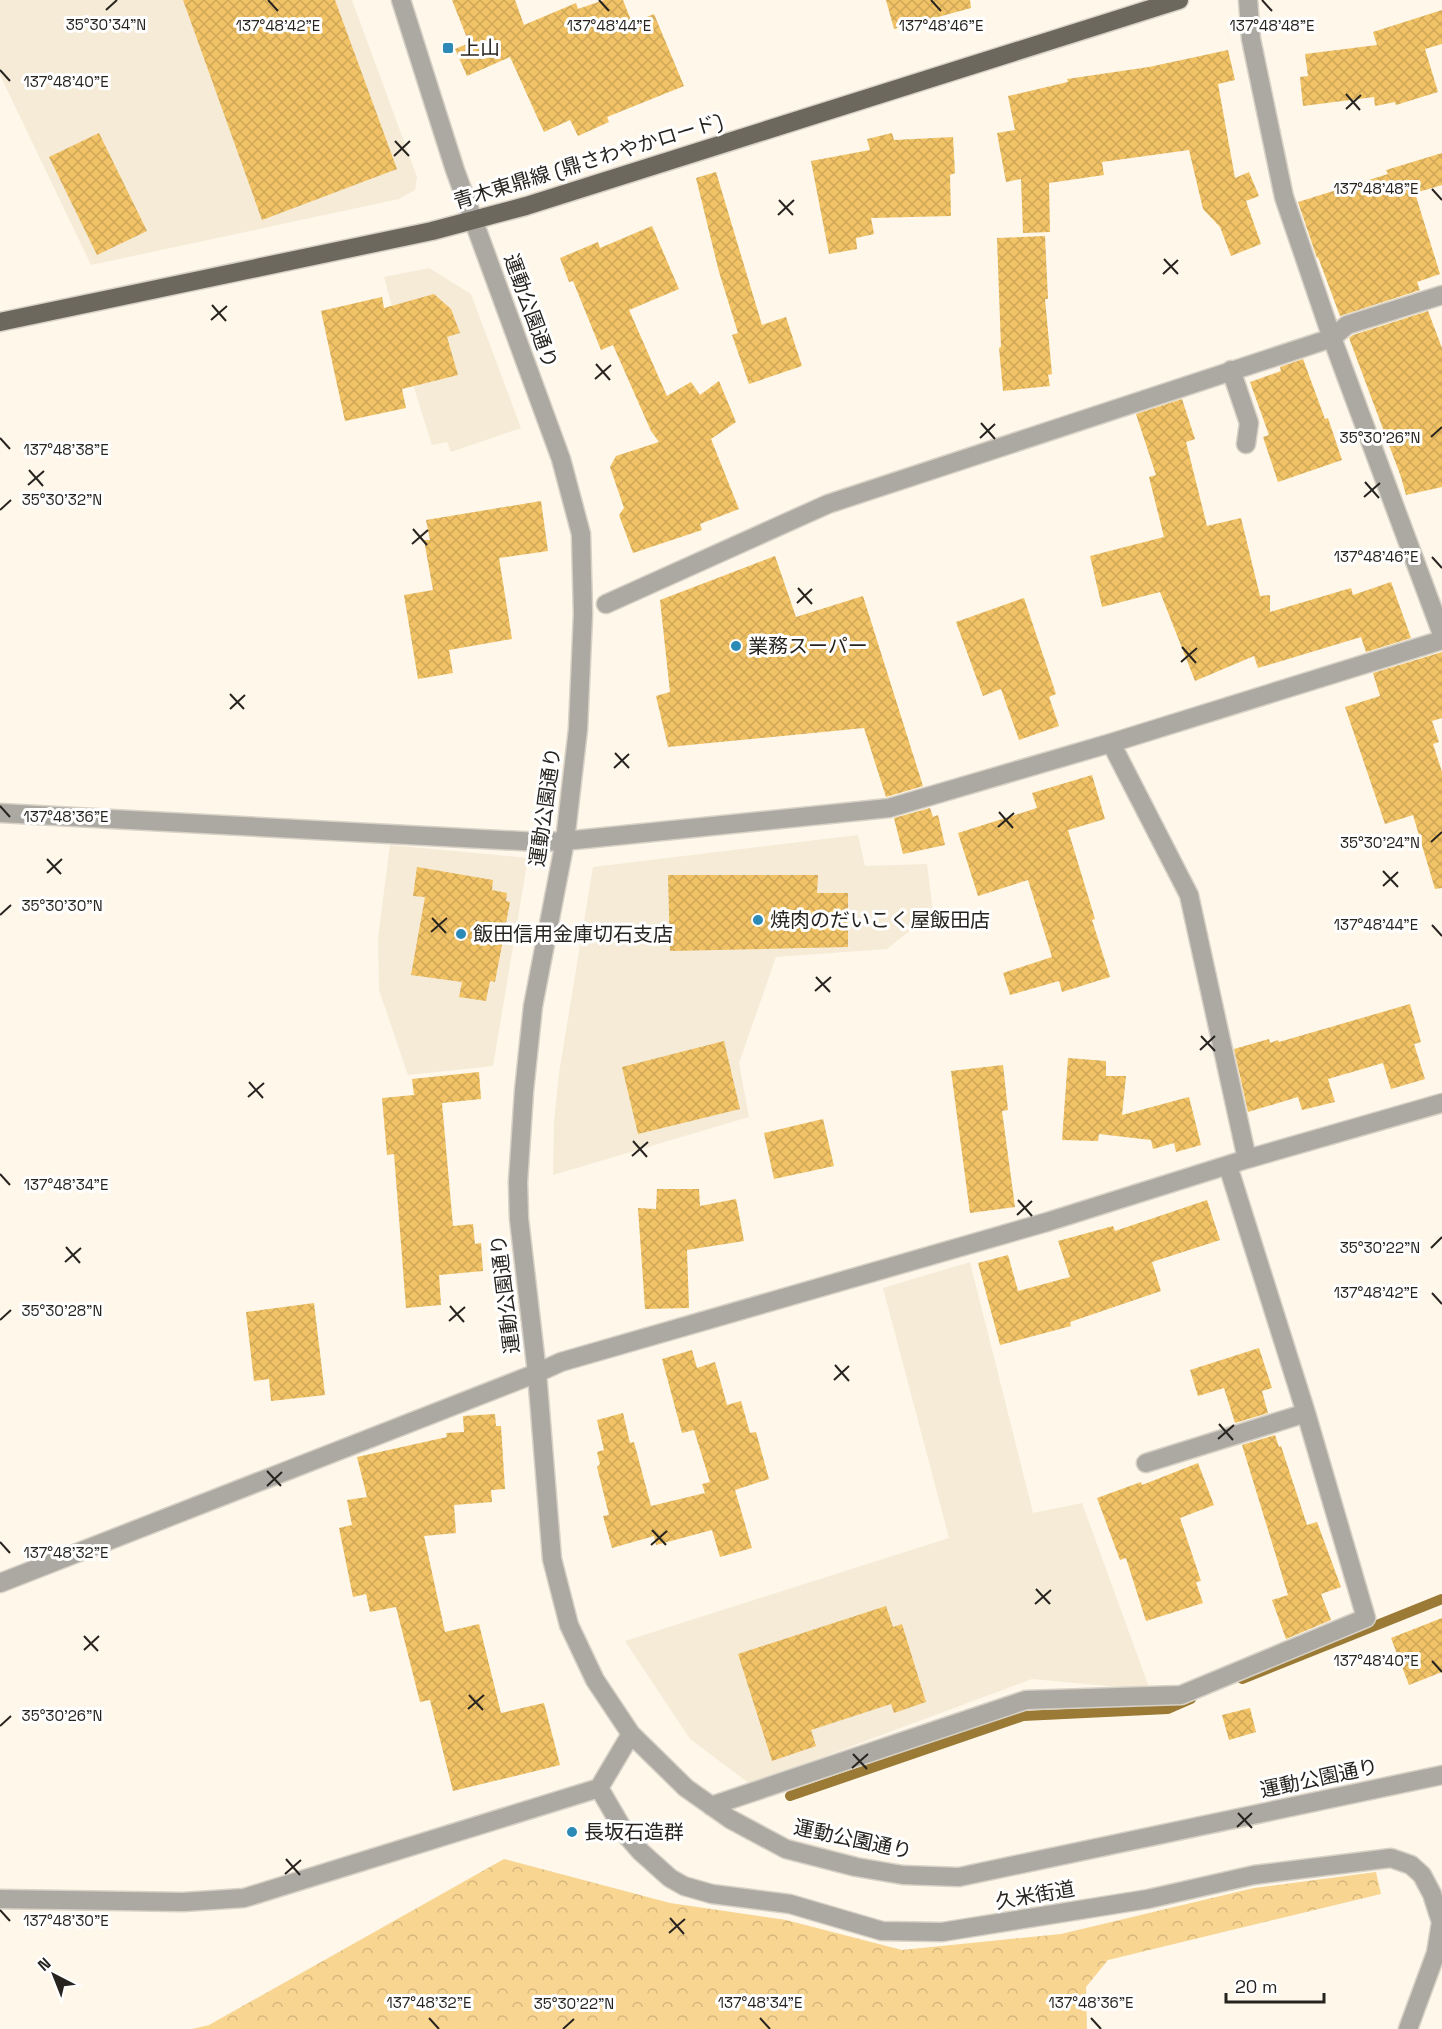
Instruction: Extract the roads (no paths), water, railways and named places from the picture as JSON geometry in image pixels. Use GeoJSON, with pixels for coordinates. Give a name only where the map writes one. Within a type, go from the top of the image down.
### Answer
{"type":"FeatureCollection","features":[{"type":"Feature","properties":{"kind":"main road","name":"青木東鼎線 (鼎さわやかロード)"},"geometry":{"type":"LineString","coordinates":[[0,322],[475,220],[526,206],[1179,0]]}},
{"type":"Feature","properties":{"kind":"street","name":"運動公園通り"},"geometry":{"type":"LineString","coordinates":[[401,0],[455,170],[561,459],[580,534],[583,614],[579,729],[565,842],[533,1006],[518,1182],[519,1219],[537,1373],[552,1559],[569,1625],[595,1680],[631,1734],[686,1788],[730,1819],[786,1849],[856,1867],[903,1875],[959,1876],[1442,1775]]}},
{"type":"Feature","properties":{"kind":"street"},"geometry":{"type":"LineString","coordinates":[[1248,0],[1251,39],[1284,197],[1332,338],[1442,634]]}},
{"type":"Feature","properties":{"kind":"street"},"geometry":{"type":"LineString","coordinates":[[606,604],[828,504],[1332,338],[1347,325],[1442,295]]}},
{"type":"Feature","properties":{"kind":"street"},"geometry":{"type":"LineString","coordinates":[[1232,370],[1249,423],[1246,444]]}},
{"type":"Feature","properties":{"kind":"street"},"geometry":{"type":"LineString","coordinates":[[0,813],[193,825],[565,842],[889,808],[1111,743],[1442,640]]}},
{"type":"Feature","properties":{"kind":"street"},"geometry":{"type":"LineString","coordinates":[[1111,743],[1189,895],[1247,1159]]}},
{"type":"Feature","properties":{"kind":"street"},"geometry":{"type":"LineString","coordinates":[[0,1583],[561,1362],[1047,1222],[1247,1159],[1442,1103]]}},
{"type":"Feature","properties":{"kind":"street"},"geometry":{"type":"LineString","coordinates":[[711,1806],[1026,1700],[1181,1695],[1366,1618],[1228,1166]]}},
{"type":"Feature","properties":{"kind":"street"},"geometry":{"type":"LineString","coordinates":[[1146,1463],[1305,1413]]}},
{"type":"Feature","properties":{"kind":"street"},"geometry":{"type":"LineString","coordinates":[[0,1899],[183,1902],[244,1898],[599,1788],[631,1734]]}},
{"type":"Feature","properties":{"kind":"street","name":"久米街道"},"geometry":{"type":"LineString","coordinates":[[599,1788],[627,1836],[670,1878],[684,1886],[712,1894],[790,1904],[882,1931],[952,1931],[1148,1899],[1254,1875],[1391,1858],[1410,1865],[1422,1875],[1432,1894],[1441,1922],[1436,1953],[1408,2029]]}},
{"type":"Feature","properties":{"kind":"waterway"},"geometry":{"type":"LineString","coordinates":[[1242,1679],[1442,1599]]}},
{"type":"Feature","properties":{"kind":"waterway"},"geometry":{"type":"LineString","coordinates":[[790,1796],[1023,1716],[1168,1709],[1191,1699]]}},
{"type":"Feature","properties":{"kind":"place","name":"上山"},"geometry":{"type":"Point","coordinates":[448,48]}},
{"type":"Feature","properties":{"kind":"place","name":"業務スーパー"},"geometry":{"type":"Point","coordinates":[736,646]}},
{"type":"Feature","properties":{"kind":"place","name":"焼肉のだいこく屋飯田店"},"geometry":{"type":"Point","coordinates":[758,920]}},
{"type":"Feature","properties":{"kind":"place","name":"飯田信用金庫切石支店"},"geometry":{"type":"Point","coordinates":[461,934]}},
{"type":"Feature","properties":{"kind":"place","name":"長坂石造群"},"geometry":{"type":"Point","coordinates":[572,1832]}}]}
